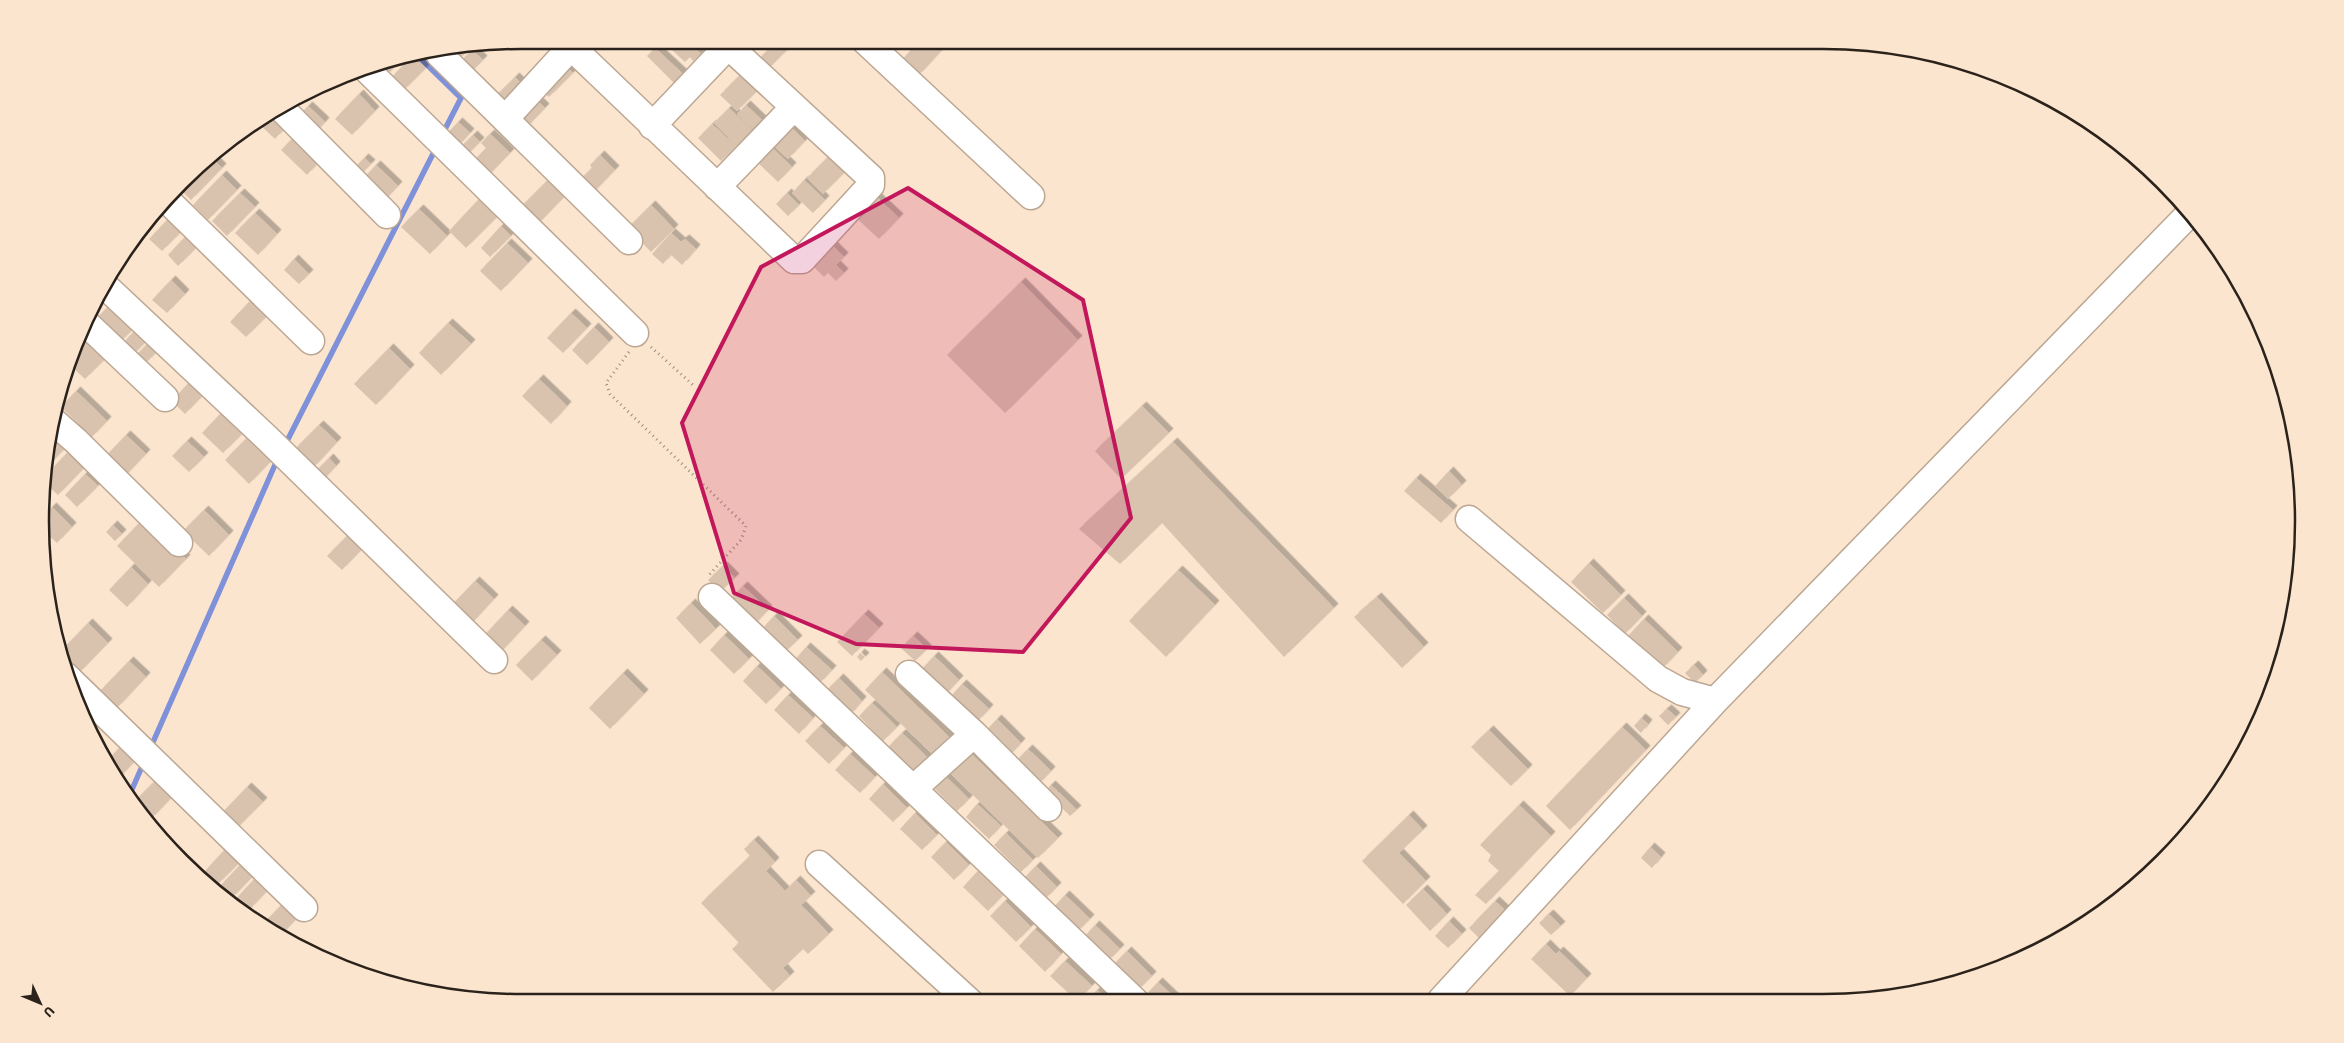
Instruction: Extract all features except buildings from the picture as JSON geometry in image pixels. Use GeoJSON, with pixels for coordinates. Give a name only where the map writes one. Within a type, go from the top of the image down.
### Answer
{"type":"FeatureCollection","features":[{"type":"Feature","properties":{"kind":"street"},"geometry":{"type":"LineString","coordinates":[[505,119],[563,49]]}},
{"type":"Feature","properties":{"kind":"street"},"geometry":{"type":"LineString","coordinates":[[574,49],[652,126],[794,260],[802,260],[872,182],[871,178],[731,49]]}},
{"type":"Feature","properties":{"kind":"street"},"geometry":{"type":"LineString","coordinates":[[652,126],[720,49]]}},
{"type":"Feature","properties":{"kind":"street"},"geometry":{"type":"LineString","coordinates":[[874,49],[1031,196]]}},
{"type":"Feature","properties":{"kind":"street"},"geometry":{"type":"LineString","coordinates":[[441,56],[629,241]]}},
{"type":"Feature","properties":{"kind":"street"},"geometry":{"type":"LineString","coordinates":[[371,74],[635,333]]}},
{"type":"Feature","properties":{"kind":"street"},"geometry":{"type":"LineString","coordinates":[[717,187],[794,107]]}},
{"type":"Feature","properties":{"kind":"street"},"geometry":{"type":"LineString","coordinates":[[285,112],[387,215]]}},
{"type":"Feature","properties":{"kind":"street"},"geometry":{"type":"LineString","coordinates":[[171,204],[311,340]]}},
{"type":"Feature","properties":{"kind":"street"},"geometry":{"type":"LineString","coordinates":[[1446,994],[1715,701],[2185,218]]}},
{"type":"Feature","properties":{"kind":"street"},"geometry":{"type":"LineString","coordinates":[[109,290],[268,439],[494,660]]}},
{"type":"Feature","properties":{"kind":"street"},"geometry":{"type":"LineString","coordinates":[[91,328],[165,398]]}},
{"type":"Feature","properties":{"kind":"street"},"geometry":{"type":"LineString","coordinates":[[59,426],[179,543]]}},
{"type":"Feature","properties":{"kind":"street"},"geometry":{"type":"LineString","coordinates":[[1469,518],[1658,679],[1682,692],[1715,701]]}},
{"type":"Feature","properties":{"kind":"street"},"geometry":{"type":"LineString","coordinates":[[712,597],[1127,994]]}},
{"type":"Feature","properties":{"kind":"street"},"geometry":{"type":"LineString","coordinates":[[909,674],[974,734],[1048,808]]}},
{"type":"Feature","properties":{"kind":"street"},"geometry":{"type":"LineString","coordinates":[[80,690],[304,908]]}},
{"type":"Feature","properties":{"kind":"street"},"geometry":{"type":"LineString","coordinates":[[913,789],[974,734]]}},
{"type":"Feature","properties":{"kind":"street"},"geometry":{"type":"LineString","coordinates":[[819,864],[961,994]]}},
{"type":"Feature","properties":{"kind":"path"},"geometry":{"type":"LineString","coordinates":[[693,385],[635,333],[626,358],[606,383],[607,390],[746,526],[740,540],[708,577],[707,584],[712,597]]}},
{"type":"Feature","properties":{"kind":"highlighted area"},"geometry":{"type":"Polygon","coordinates":[[[908,188],[1083,300],[1131,518],[1023,652],[856,644],[734,593],[682,423],[761,267],[908,188]]]}},
{"type":"Feature","properties":{"kind":"waterway"},"geometry":{"type":"LineString","coordinates":[[422,60],[461,98],[442,135]]}},
{"type":"Feature","properties":{"kind":"waterway"},"geometry":{"type":"LineString","coordinates":[[285,445],[436,148]]}},
{"type":"Feature","properties":{"kind":"waterway"},"geometry":{"type":"LineString","coordinates":[[150,749],[278,458]]}},
{"type":"Feature","properties":{"kind":"waterway"},"geometry":{"type":"LineString","coordinates":[[132,790],[144,762]]}}]}
